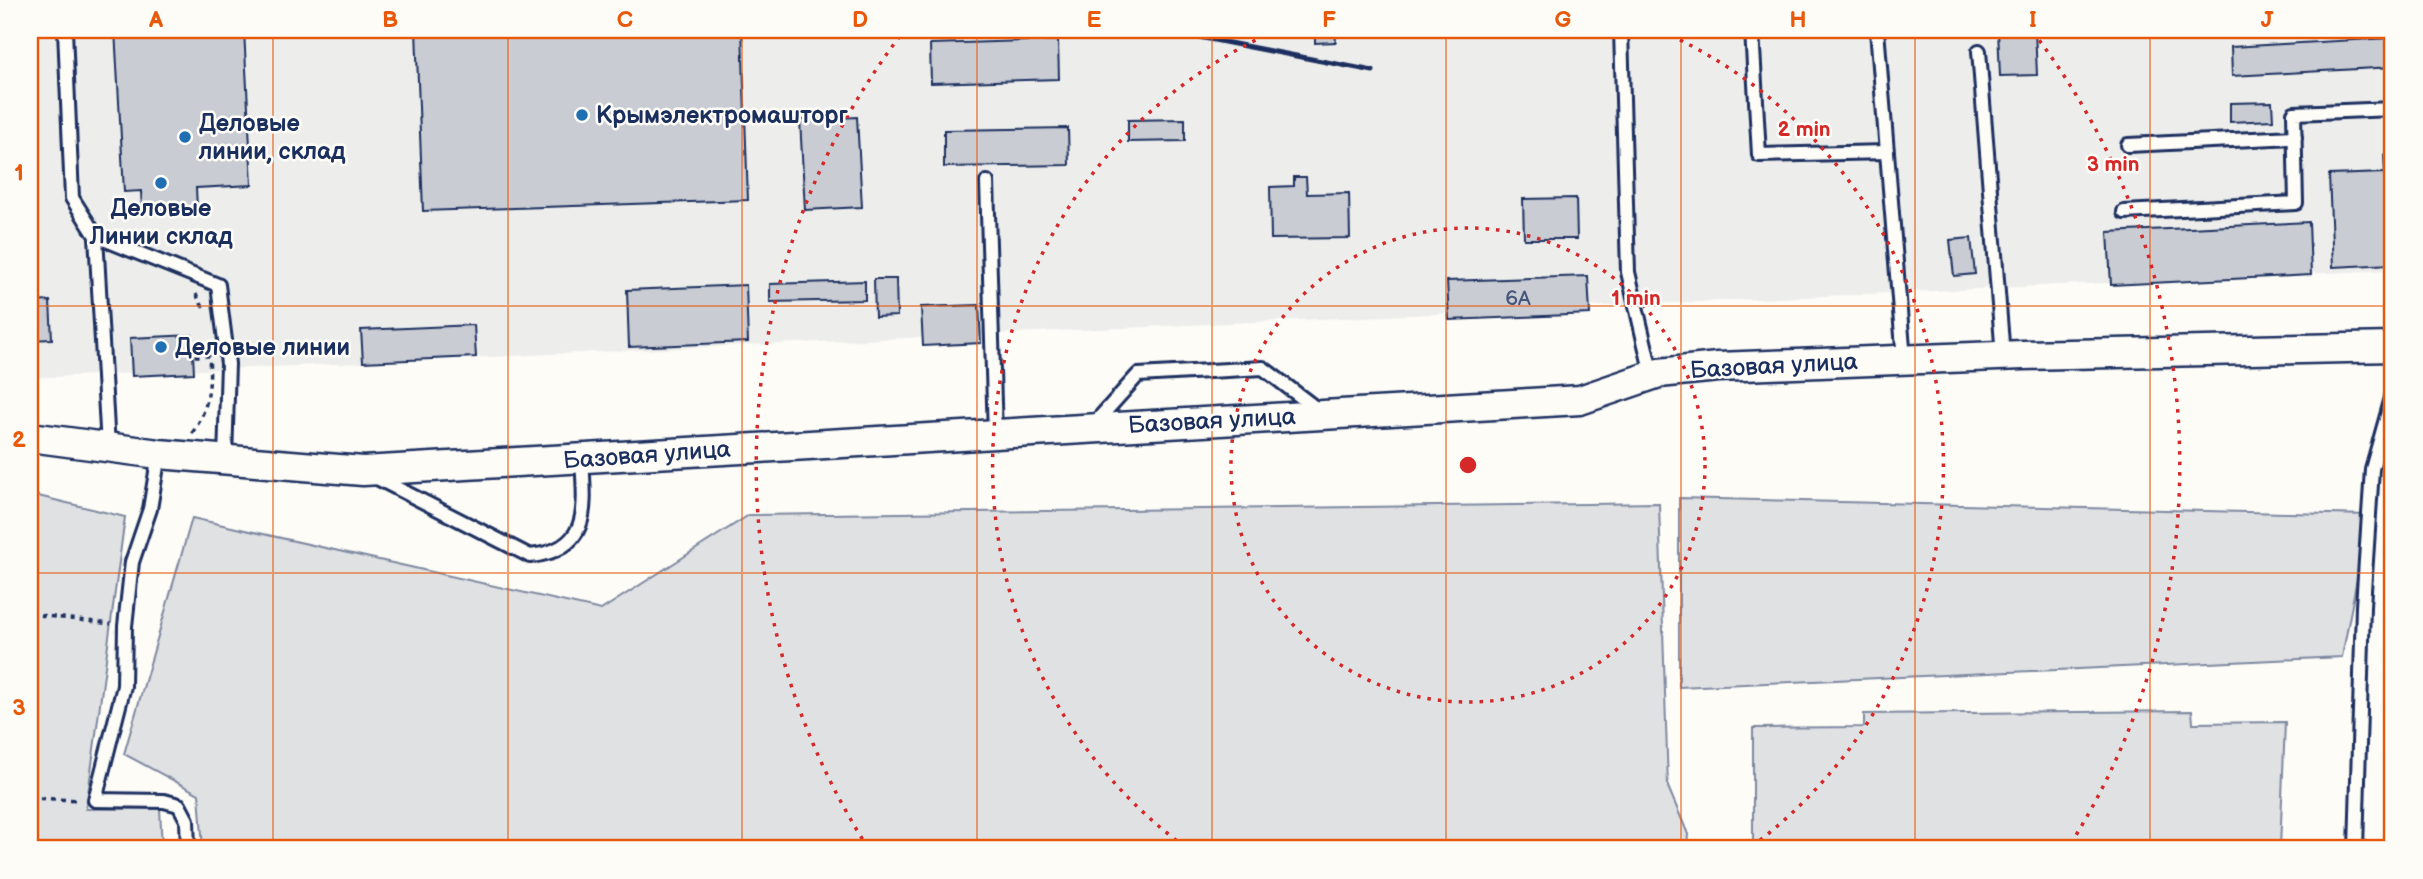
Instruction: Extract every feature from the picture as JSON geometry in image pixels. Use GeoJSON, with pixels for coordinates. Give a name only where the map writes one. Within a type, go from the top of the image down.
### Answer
{"type":"FeatureCollection","features":[{"type":"Feature","properties":{"kind":"street","name":"Базовая улица"},"geometry":{"type":"LineString","coordinates":[[30,437],[163,454],[363,471],[1580,400],[1652,376],[1718,367],[2003,356],[2393,347]]}},
{"type":"Feature","properties":{"kind":"lane"},"geometry":{"type":"LineString","coordinates":[[65,30],[72,198],[96,236],[108,448]]}},
{"type":"Feature","properties":{"kind":"lane"},"geometry":{"type":"LineString","coordinates":[[1621,30],[1628,272],[1652,376]]}},
{"type":"Feature","properties":{"kind":"lane"},"geometry":{"type":"LineString","coordinates":[[1752,30],[1759,156],[1887,152]]}},
{"type":"Feature","properties":{"kind":"lane"},"geometry":{"type":"LineString","coordinates":[[1877,30],[1904,360]]}},
{"type":"Feature","properties":{"kind":"lane"},"geometry":{"type":"LineString","coordinates":[[1979,51],[2003,356]]}},
{"type":"Feature","properties":{"kind":"lane"},"geometry":{"type":"LineString","coordinates":[[2124,212],[2296,203],[2294,113],[2393,109]]}},
{"type":"Feature","properties":{"kind":"lane"},"geometry":{"type":"LineString","coordinates":[[2128,145],[2295,137]]}},
{"type":"Feature","properties":{"kind":"lane"},"geometry":{"type":"LineString","coordinates":[[987,181],[995,433]]}},
{"type":"Feature","properties":{"kind":"lane"},"geometry":{"type":"LineString","coordinates":[[96,236],[218,285],[228,364],[225,459]]}},
{"type":"Feature","properties":{"kind":"lane"},"geometry":{"type":"LineString","coordinates":[[1091,428],[1138,375],[1152,374],[1264,368],[1324,414]]}},
{"type":"Feature","properties":{"kind":"lane"},"geometry":{"type":"LineString","coordinates":[[2356,849],[2363,606],[2372,469],[2393,394]]}},
{"type":"Feature","properties":{"kind":"lane"},"geometry":{"type":"LineString","coordinates":[[163,454],[150,509],[132,562],[125,625],[124,686],[94,800],[164,801],[179,805],[187,820],[188,849]]}},
{"type":"Feature","properties":{"kind":"lane"},"geometry":{"type":"LineString","coordinates":[[363,471],[530,556],[551,554],[573,541],[585,508],[582,460]]}},
{"type":"Feature","properties":{"kind":"path"},"geometry":{"type":"LineString","coordinates":[[191,288],[200,298],[206,318]]}},
{"type":"Feature","properties":{"kind":"path"},"geometry":{"type":"LineString","coordinates":[[163,454],[193,433],[204,413],[209,395],[209,346]]}},
{"type":"Feature","properties":{"kind":"path"},"geometry":{"type":"LineString","coordinates":[[193,356],[209,356]]}},
{"type":"Feature","properties":{"kind":"path"},"geometry":{"type":"LineString","coordinates":[[30,614],[125,625]]}},
{"type":"Feature","properties":{"kind":"path"},"geometry":{"type":"LineString","coordinates":[[30,798],[94,800]]}},
{"type":"Feature","properties":{"kind":"shaded area"},"geometry":{"type":"Polygon","coordinates":[[[30,30],[2393,30],[2393,270],[30,378],[30,30]]]}},
{"type":"Feature","properties":{"kind":"shaded area"},"geometry":{"type":"Polygon","coordinates":[[[30,494],[125,517],[86,809],[160,808],[162,849],[30,849],[30,494]]]}},
{"type":"Feature","properties":{"kind":"shaded area"},"geometry":{"type":"Polygon","coordinates":[[[1679,498],[2369,515],[2342,657],[1679,687],[1679,498]]]}},
{"type":"Feature","properties":{"kind":"shaded area"},"geometry":{"type":"Polygon","coordinates":[[[1659,503],[1668,787],[1688,834],[1687,849],[203,849],[199,794],[124,754],[192,518],[601,610],[749,515],[1659,503]]]}},
{"type":"Feature","properties":{"kind":"shaded area"},"geometry":{"type":"Polygon","coordinates":[[[2192,711],[2193,723],[2285,722],[2280,849],[1753,849],[1753,728],[1864,727],[1864,714],[2192,711]]]}},
{"type":"Feature","properties":{"kind":"building","name":"Деловые линии, склад"},"geometry":{"type":"Polygon","coordinates":[[[115,30],[244,30],[252,185],[196,188],[197,208],[142,211],[141,191],[124,192],[115,30]]]}},
{"type":"Feature","properties":{"kind":"building","name":"Крымэлектромашторг"},"geometry":{"type":"Polygon","coordinates":[[[416,30],[742,30],[748,200],[423,211],[416,30]]]}},
{"type":"Feature","properties":{"kind":"building"},"geometry":{"type":"Polygon","coordinates":[[[1315,30],[1335,30],[1336,42],[1315,43],[1315,30]]]}},
{"type":"Feature","properties":{"kind":"building"},"geometry":{"type":"Polygon","coordinates":[[[1998,30],[2035,30],[2037,75],[2000,76],[1998,30]]]}},
{"type":"Feature","properties":{"kind":"building"},"geometry":{"type":"Polygon","coordinates":[[[2391,38],[2393,67],[2232,76],[2231,47],[2391,38]]]}},
{"type":"Feature","properties":{"kind":"building"},"geometry":{"type":"Polygon","coordinates":[[[1058,40],[1059,79],[931,83],[930,44],[1058,40]]]}},
{"type":"Feature","properties":{"kind":"building"},"geometry":{"type":"Polygon","coordinates":[[[2272,102],[2273,120],[2230,122],[2230,103],[2272,102]]]}},
{"type":"Feature","properties":{"kind":"building"},"geometry":{"type":"Polygon","coordinates":[[[857,117],[862,207],[805,210],[800,120],[857,117]]]}},
{"type":"Feature","properties":{"kind":"building"},"geometry":{"type":"Polygon","coordinates":[[[1185,119],[1185,141],[1128,142],[1128,120],[1185,119]]]}},
{"type":"Feature","properties":{"kind":"building"},"geometry":{"type":"Polygon","coordinates":[[[1068,128],[1069,165],[944,167],[944,130],[1068,128]]]}},
{"type":"Feature","properties":{"kind":"building"},"geometry":{"type":"Polygon","coordinates":[[[2393,154],[2393,264],[2333,267],[2329,175],[2385,173],[2384,155],[2393,154]]]}},
{"type":"Feature","properties":{"kind":"building"},"geometry":{"type":"Polygon","coordinates":[[[1294,177],[1306,177],[1307,194],[1349,193],[1350,238],[1271,239],[1270,187],[1294,186],[1294,177]]]}},
{"type":"Feature","properties":{"kind":"building"},"geometry":{"type":"Polygon","coordinates":[[[1576,198],[1577,239],[1524,239],[1523,199],[1576,198]]]}},
{"type":"Feature","properties":{"kind":"building"},"geometry":{"type":"Polygon","coordinates":[[[2309,222],[2311,275],[2111,285],[2108,232],[2309,222]]]}},
{"type":"Feature","properties":{"kind":"building"},"geometry":{"type":"Polygon","coordinates":[[[1971,238],[1975,274],[1954,276],[1950,240],[1971,238]]]}},
{"type":"Feature","properties":{"kind":"building"},"geometry":{"type":"Polygon","coordinates":[[[1588,276],[1590,314],[1449,320],[1447,281],[1588,276]]]}},
{"type":"Feature","properties":{"kind":"building"},"geometry":{"type":"Polygon","coordinates":[[[874,279],[896,279],[897,316],[875,317],[874,279]]]}},
{"type":"Feature","properties":{"kind":"building"},"geometry":{"type":"Polygon","coordinates":[[[865,281],[865,300],[770,302],[770,284],[865,281]]]}},
{"type":"Feature","properties":{"kind":"building"},"geometry":{"type":"Polygon","coordinates":[[[746,285],[748,342],[629,347],[627,290],[746,285]]]}},
{"type":"Feature","properties":{"kind":"building"},"geometry":{"type":"Polygon","coordinates":[[[50,301],[52,339],[30,340],[30,302],[50,301]]]}},
{"type":"Feature","properties":{"kind":"building"},"geometry":{"type":"Polygon","coordinates":[[[979,305],[981,343],[923,346],[921,307],[979,305]]]}},
{"type":"Feature","properties":{"kind":"building"},"geometry":{"type":"Polygon","coordinates":[[[474,325],[476,357],[363,362],[361,330],[474,325]]]}},
{"type":"Feature","properties":{"kind":"building","name":"Деловые линии"},"geometry":{"type":"Polygon","coordinates":[[[192,335],[194,373],[132,376],[130,338],[192,335]]]}},
{"type":"Feature","properties":{"kind":"railway"},"geometry":{"type":"LineString","coordinates":[[1163,30],[1373,71]]}},
{"type":"Feature","properties":{"kind":"place","name":"Крымэлектромашторг"},"geometry":{"type":"Point","coordinates":[582,115]}},
{"type":"Feature","properties":{"kind":"place","name":"Деловые линии, склад"},"geometry":{"type":"Point","coordinates":[185,137]}},
{"type":"Feature","properties":{"kind":"place","name":"Деловые Линии склад"},"geometry":{"type":"Point","coordinates":[161,183]}},
{"type":"Feature","properties":{"kind":"place","name":"Деловые линии"},"geometry":{"type":"Point","coordinates":[161,347]}}]}
